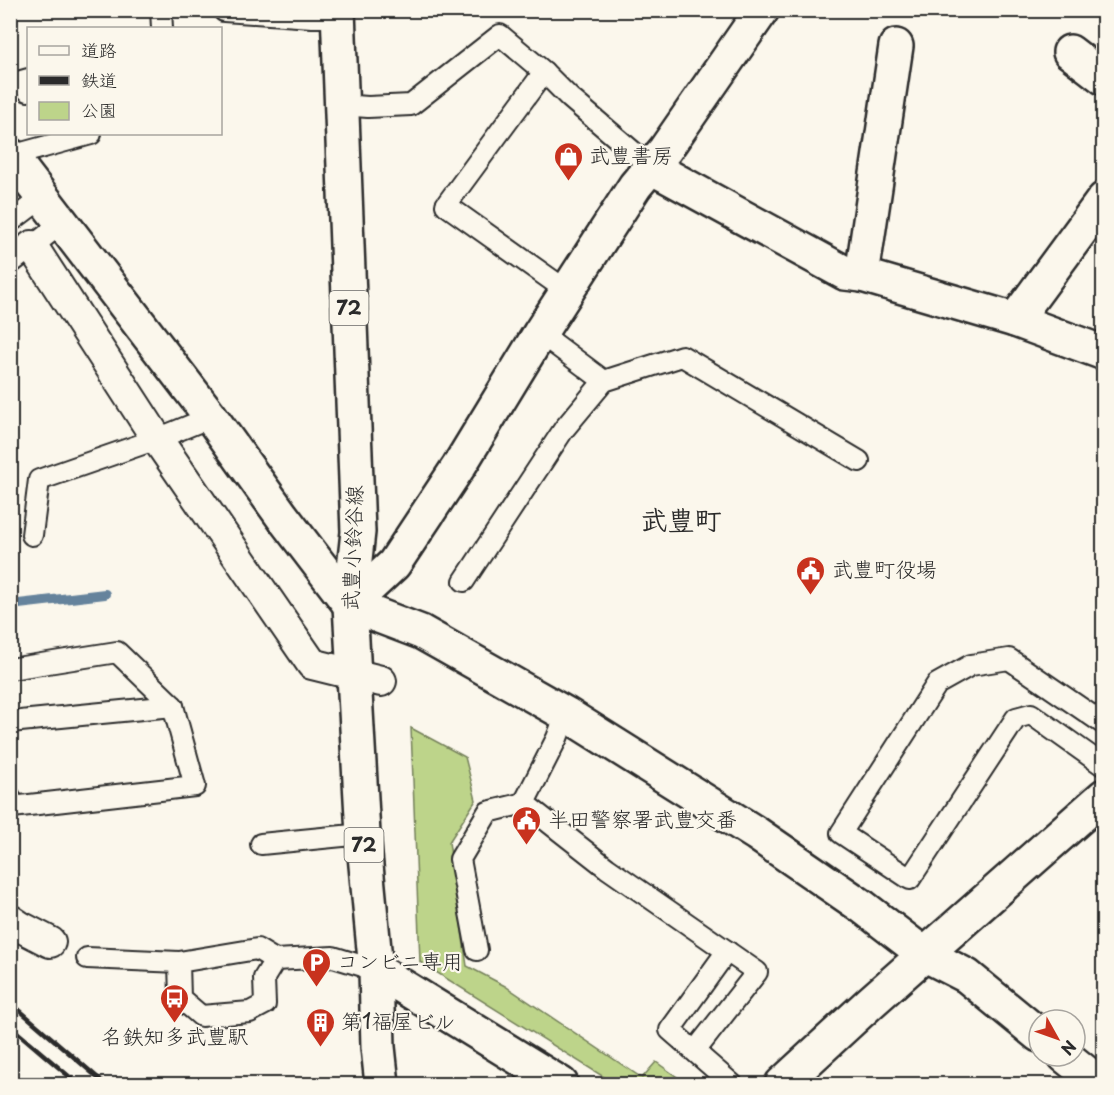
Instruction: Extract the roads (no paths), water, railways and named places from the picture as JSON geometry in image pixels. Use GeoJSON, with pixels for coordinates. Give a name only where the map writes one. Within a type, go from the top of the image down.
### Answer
{"type":"FeatureCollection","features":[{"type":"Feature","properties":{"kind":"street","name":"武豊小鈴谷線"},"geometry":{"type":"LineString","coordinates":[[338,14],[358,532],[350,605],[368,677],[363,834],[376,970],[378,1047],[382,1084]]}},
{"type":"Feature","properties":{"kind":"street"},"geometry":{"type":"LineString","coordinates":[[350,605],[394,564],[635,186],[665,150],[748,16]]}},
{"type":"Feature","properties":{"kind":"street"},"geometry":{"type":"LineString","coordinates":[[862,275],[897,46]]}},
{"type":"Feature","properties":{"kind":"street"},"geometry":{"type":"LineString","coordinates":[[1070,52],[1104,78]]}},
{"type":"Feature","properties":{"kind":"street"},"geometry":{"type":"LineString","coordinates":[[11,156],[211,417],[350,605],[421,632],[566,714],[757,834],[863,907],[924,954],[967,976],[1027,1025]]}},
{"type":"Feature","properties":{"kind":"street"},"geometry":{"type":"LineString","coordinates":[[651,167],[845,273],[862,275],[1015,320],[1104,352]]}},
{"type":"Feature","properties":{"kind":"street"},"geometry":{"type":"LineString","coordinates":[[1015,320],[1104,200]]}},
{"type":"Feature","properties":{"kind":"street"},"geometry":{"type":"LineString","coordinates":[[21,255],[157,439],[312,664],[368,677]]}},
{"type":"Feature","properties":{"kind":"street"},"geometry":{"type":"LineString","coordinates":[[782,1084],[924,954],[1104,796]]}},
{"type":"Feature","properties":{"kind":"street"},"geometry":{"type":"LineString","coordinates":[[10,920],[50,942]]}},
{"type":"Feature","properties":{"kind":"street"},"geometry":{"type":"LineString","coordinates":[[376,970],[561,1084]]}},
{"type":"Feature","properties":{"kind":"street"},"geometry":{"type":"LineString","coordinates":[[1080,1068],[1100,1084]]}},
{"type":"Feature","properties":{"kind":"lane"},"geometry":{"type":"LineString","coordinates":[[161,10],[162,27]]}},
{"type":"Feature","properties":{"kind":"lane"},"geometry":{"type":"LineString","coordinates":[[224,11],[312,17],[338,14]]}},
{"type":"Feature","properties":{"kind":"lane"},"geometry":{"type":"LineString","coordinates":[[341,105],[411,105],[500,35],[651,167]]}},
{"type":"Feature","properties":{"kind":"lane"},"geometry":{"type":"LineString","coordinates":[[544,72],[446,205],[567,291]]}},
{"type":"Feature","properties":{"kind":"lane"},"geometry":{"type":"LineString","coordinates":[[27,79],[21,81],[27,90]]}},
{"type":"Feature","properties":{"kind":"lane"},"geometry":{"type":"LineString","coordinates":[[11,156],[60,138],[83,135]]}},
{"type":"Feature","properties":{"kind":"lane"},"geometry":{"type":"LineString","coordinates":[[10,222],[43,197]]}},
{"type":"Feature","properties":{"kind":"lane"},"geometry":{"type":"LineString","coordinates":[[21,255],[63,222]]}},
{"type":"Feature","properties":{"kind":"lane"},"geometry":{"type":"LineString","coordinates":[[540,333],[604,381]]}},
{"type":"Feature","properties":{"kind":"lane"},"geometry":{"type":"LineString","coordinates":[[464,581],[564,429],[604,381],[682,356],[859,461]]}},
{"type":"Feature","properties":{"kind":"lane"},"geometry":{"type":"LineString","coordinates":[[32,536],[39,480],[157,439],[211,417]]}},
{"type":"Feature","properties":{"kind":"lane"},"geometry":{"type":"LineString","coordinates":[[10,669],[117,652],[173,706],[195,786],[11,804]]}},
{"type":"Feature","properties":{"kind":"lane"},"geometry":{"type":"LineString","coordinates":[[1104,724],[1009,659],[970,665],[937,684],[841,834],[910,879],[1016,718],[1031,714],[1104,766]]}},
{"type":"Feature","properties":{"kind":"lane"},"geometry":{"type":"LineString","coordinates":[[10,722],[173,706]]}},
{"type":"Feature","properties":{"kind":"lane"},"geometry":{"type":"LineString","coordinates":[[477,950],[460,859],[488,812],[524,803],[557,738],[566,714]]}},
{"type":"Feature","properties":{"kind":"lane"},"geometry":{"type":"LineString","coordinates":[[524,803],[607,867],[757,972],[695,1051]]}},
{"type":"Feature","properties":{"kind":"lane"},"geometry":{"type":"LineString","coordinates":[[261,844],[363,834]]}},
{"type":"Feature","properties":{"kind":"lane"},"geometry":{"type":"LineString","coordinates":[[87,958],[179,962],[256,949],[275,960],[333,957],[376,970]]}},
{"type":"Feature","properties":{"kind":"lane"},"geometry":{"type":"LineString","coordinates":[[727,951],[670,1030],[732,1084]]}},
{"type":"Feature","properties":{"kind":"lane"},"geometry":{"type":"LineString","coordinates":[[179,962],[180,998],[201,1016],[250,1012],[266,1004],[264,978],[275,960]]}},
{"type":"Feature","properties":{"kind":"waterway"},"geometry":{"type":"LineString","coordinates":[[10,605],[105,594]]}},
{"type":"Feature","properties":{"kind":"railway"},"geometry":{"type":"LineString","coordinates":[[10,1002],[105,1084]]}},
{"type":"Feature","properties":{"kind":"railway"},"geometry":{"type":"LineString","coordinates":[[10,1026],[78,1084]]}},
{"type":"Feature","properties":{"kind":"place","name":"武豊書房"},"geometry":{"type":"Point","coordinates":[568,182]}},
{"type":"Feature","properties":{"kind":"place","name":"武豊町役場"},"geometry":{"type":"Point","coordinates":[811,596]}},
{"type":"Feature","properties":{"kind":"place","name":"半田警察署武豊交番"},"geometry":{"type":"Point","coordinates":[527,846]}},
{"type":"Feature","properties":{"kind":"place","name":"コンビニ専用"},"geometry":{"type":"Point","coordinates":[316,988]}},
{"type":"Feature","properties":{"kind":"place","name":"名鉄知多武豊駅"},"geometry":{"type":"Point","coordinates":[175,1024]}},
{"type":"Feature","properties":{"kind":"place","name":"第1福屋ビル"},"geometry":{"type":"Point","coordinates":[320,1048]}},
{"type":"Feature","properties":{"kind":"district","name":"武豊町"},"geometry":{"type":"Point","coordinates":[681,521]}}]}
